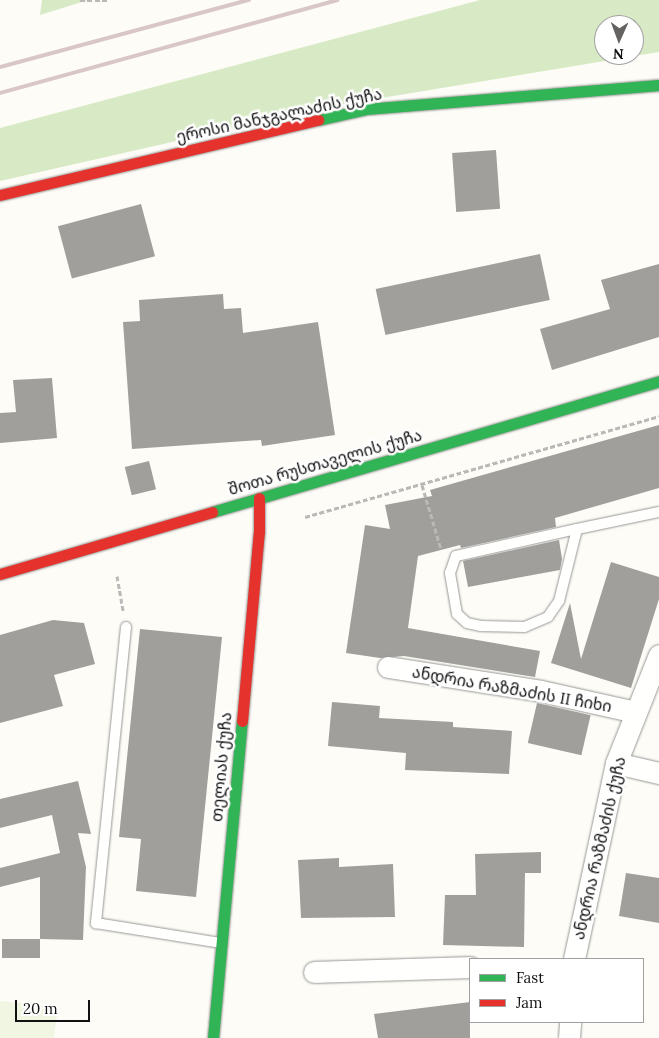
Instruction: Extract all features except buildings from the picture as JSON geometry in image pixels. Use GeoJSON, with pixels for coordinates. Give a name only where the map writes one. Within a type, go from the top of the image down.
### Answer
{"type":"FeatureCollection","features":[{"type":"Feature","properties":{"kind":"main road","name":"ეროსი მანჯგალაძის ქუჩა"},"geometry":{"type":"LineString","coordinates":[[0,195],[366,109],[659,85]]}},
{"type":"Feature","properties":{"kind":"main road","name":"შოთა რუსთაველის ქუჩა"},"geometry":{"type":"LineString","coordinates":[[0,574],[659,381]]}},
{"type":"Feature","properties":{"kind":"main road","name":"თელიას ქუჩა"},"geometry":{"type":"LineString","coordinates":[[213,1038],[259,532],[259,498]]}},
{"type":"Feature","properties":{"kind":"street","name":"ანდრია რაზმაძის ქუჩა"},"geometry":{"type":"LineString","coordinates":[[574,958],[616,763],[659,655]]}},
{"type":"Feature","properties":{"kind":"street","name":"ანდრია რაზმაძის II ჩიხი"},"geometry":{"type":"LineString","coordinates":[[388,667],[541,691],[636,712]]}},
{"type":"Feature","properties":{"kind":"street"},"geometry":{"type":"LineString","coordinates":[[616,763],[659,772]]}},
{"type":"Feature","properties":{"kind":"street"},"geometry":{"type":"LineString","coordinates":[[314,972],[469,967]]}},
{"type":"Feature","properties":{"kind":"street"},"geometry":{"type":"LineString","coordinates":[[569,1038],[570,1023]]}},
{"type":"Feature","properties":{"kind":"lane"},"geometry":{"type":"LineString","coordinates":[[577,529],[560,601],[548,617],[525,627],[481,626],[467,623],[456,614],[450,573],[456,556],[577,529],[659,512]]}},
{"type":"Feature","properties":{"kind":"lane"},"geometry":{"type":"LineString","coordinates":[[126,627],[96,923],[221,943]]}},
{"type":"Feature","properties":{"kind":"path"},"geometry":{"type":"LineString","coordinates":[[80,0],[109,0]]}},
{"type":"Feature","properties":{"kind":"path"},"geometry":{"type":"LineString","coordinates":[[305,517],[659,416]]}},
{"type":"Feature","properties":{"kind":"path"},"geometry":{"type":"LineString","coordinates":[[117,576],[126,627]]}},
{"type":"Feature","properties":{"kind":"green space"},"geometry":{"type":"Polygon","coordinates":[[[42,0],[88,0],[40,15],[42,0]]]}},
{"type":"Feature","properties":{"kind":"green space"},"geometry":{"type":"Polygon","coordinates":[[[480,0],[659,0],[659,52],[644,54],[644,15],[594,15],[594,63],[327,107],[0,181],[0,128],[480,0]]]}},
{"type":"Feature","properties":{"kind":"green space"},"geometry":{"type":"Polygon","coordinates":[[[0,1001],[58,1007],[54,1038],[0,1038],[0,1001]]]}},
{"type":"Feature","properties":{"kind":"railway"},"geometry":{"type":"LineString","coordinates":[[0,67],[249,0]]}},
{"type":"Feature","properties":{"kind":"railway"},"geometry":{"type":"LineString","coordinates":[[0,93],[337,0]]}},
{"type":"Feature","properties":{"kind":"traffic: fast"},"geometry":{"type":"LineString","coordinates":[[318,120],[366,109],[659,85]]}},
{"type":"Feature","properties":{"kind":"traffic: fast"},"geometry":{"type":"LineString","coordinates":[[212,512],[659,381]]}},
{"type":"Feature","properties":{"kind":"traffic: fast"},"geometry":{"type":"LineString","coordinates":[[213,1038],[242,721]]}},
{"type":"Feature","properties":{"kind":"traffic: jam"},"geometry":{"type":"LineString","coordinates":[[0,195],[318,120]]}},
{"type":"Feature","properties":{"kind":"traffic: jam"},"geometry":{"type":"LineString","coordinates":[[242,721],[259,532],[259,498]]}},
{"type":"Feature","properties":{"kind":"traffic: jam"},"geometry":{"type":"LineString","coordinates":[[0,574],[212,512]]}}]}
